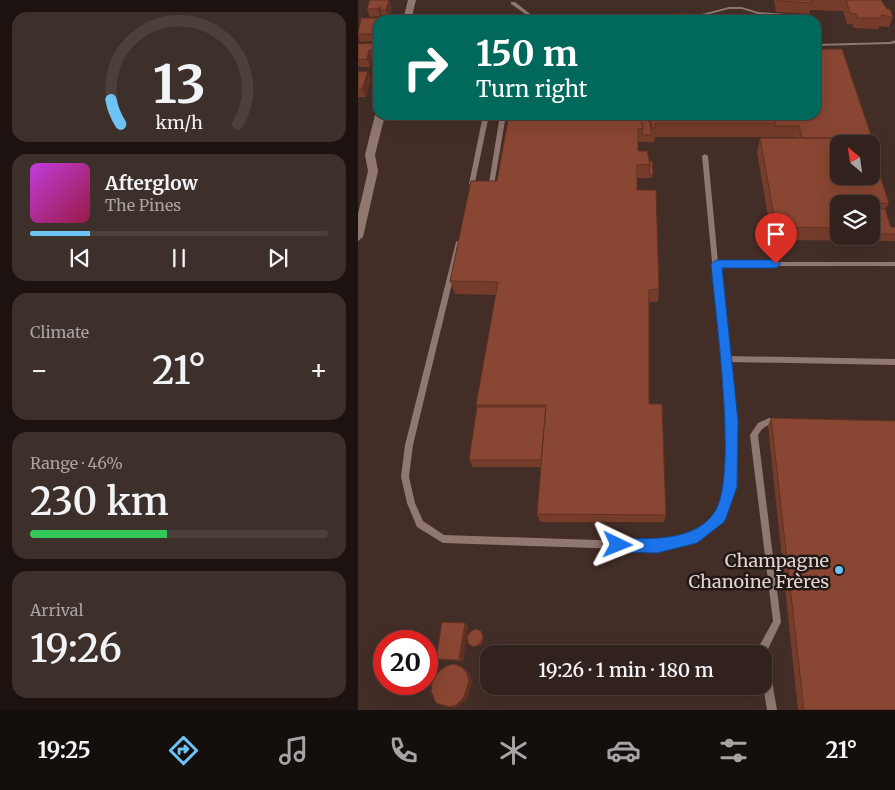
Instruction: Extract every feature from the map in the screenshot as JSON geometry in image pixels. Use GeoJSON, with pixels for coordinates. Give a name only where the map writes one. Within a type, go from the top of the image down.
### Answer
{"type":"FeatureCollection","features":[{"type":"Feature","properties":{"kind":"street"},"geometry":{"type":"LineString","coordinates":[[408,15],[412,0]]}},
{"type":"Feature","properties":{"kind":"street"},"geometry":{"type":"LineString","coordinates":[[358,237],[373,171],[370,155],[379,120]]}},
{"type":"Feature","properties":{"kind":"lane"},"geometry":{"type":"LineString","coordinates":[[513,3],[527,15]]}},
{"type":"Feature","properties":{"kind":"lane"},"geometry":{"type":"LineString","coordinates":[[702,15],[729,8],[742,8],[758,13],[783,15]]}},
{"type":"Feature","properties":{"kind":"lane"},"geometry":{"type":"LineString","coordinates":[[821,45],[890,43],[896,41]]}},
{"type":"Feature","properties":{"kind":"lane"},"geometry":{"type":"LineString","coordinates":[[470,192],[485,120]]}},
{"type":"Feature","properties":{"kind":"lane"},"geometry":{"type":"LineString","coordinates":[[472,184],[491,185],[502,120]]}},
{"type":"Feature","properties":{"kind":"lane"},"geometry":{"type":"LineString","coordinates":[[460,236],[409,446],[405,477],[411,502],[420,524],[443,538],[657,546],[697,536],[719,518],[730,487],[732,421],[705,156]]}},
{"type":"Feature","properties":{"kind":"lane"},"geometry":{"type":"LineString","coordinates":[[716,264],[896,264]]}},
{"type":"Feature","properties":{"kind":"lane"},"geometry":{"type":"LineString","coordinates":[[725,359],[896,362]]}},
{"type":"Feature","properties":{"kind":"lane"},"geometry":{"type":"LineString","coordinates":[[764,645],[776,622],[754,435],[758,427],[766,421],[786,421]]}},
{"type":"Feature","properties":{"kind":"lane"},"geometry":{"type":"LineString","coordinates":[[769,695],[772,710]]}},
{"type":"Feature","properties":{"kind":"building"},"geometry":{"type":"Polygon","coordinates":[[[370,0],[389,0],[386,10],[380,10],[381,6],[378,9],[367,9],[370,0]]]}},
{"type":"Feature","properties":{"kind":"building"},"geometry":{"type":"Polygon","coordinates":[[[811,0],[812,3],[778,1],[811,0]]]}},
{"type":"Feature","properties":{"kind":"building"},"geometry":{"type":"Polygon","coordinates":[[[846,0],[881,0],[887,9],[890,9],[893,17],[881,15],[882,18],[857,18],[856,14],[850,13],[846,0]]]}},
{"type":"Feature","properties":{"kind":"building"},"geometry":{"type":"Polygon","coordinates":[[[693,14],[693,15],[676,15],[693,14]]]}},
{"type":"Feature","properties":{"kind":"building"},"geometry":{"type":"Polygon","coordinates":[[[361,18],[373,18],[373,34],[358,34],[361,18]]]}},
{"type":"Feature","properties":{"kind":"building"},"geometry":{"type":"Polygon","coordinates":[[[373,43],[372,50],[369,50],[367,59],[358,60],[358,44],[373,43]]]}},
{"type":"Feature","properties":{"kind":"building"},"geometry":{"type":"Polygon","coordinates":[[[821,49],[842,49],[871,135],[830,135],[830,138],[802,138],[799,126],[775,126],[774,120],[821,120],[821,49]]]}},
{"type":"Feature","properties":{"kind":"building"},"geometry":{"type":"Polygon","coordinates":[[[368,71],[362,89],[358,89],[358,72],[368,71]]]}},
{"type":"Feature","properties":{"kind":"building"},"geometry":{"type":"Polygon","coordinates":[[[508,120],[641,120],[643,128],[638,129],[638,151],[647,151],[650,164],[637,165],[637,190],[656,190],[659,289],[649,290],[649,404],[662,404],[666,515],[537,514],[546,405],[476,405],[498,282],[450,281],[471,181],[497,181],[508,120]]]}},
{"type":"Feature","properties":{"kind":"building"},"geometry":{"type":"Polygon","coordinates":[[[641,120],[649,120],[652,135],[642,135],[641,120]]]}},
{"type":"Feature","properties":{"kind":"building"},"geometry":{"type":"Polygon","coordinates":[[[651,120],[775,120],[775,123],[655,123],[655,128],[652,128],[651,120]]]}},
{"type":"Feature","properties":{"kind":"building"},"geometry":{"type":"Polygon","coordinates":[[[760,138],[830,138],[830,185],[880,185],[880,176],[889,203],[880,203],[880,195],[830,195],[830,228],[776,227],[760,138]]]}},
{"type":"Feature","properties":{"kind":"building"},"geometry":{"type":"Polygon","coordinates":[[[649,161],[652,161],[653,174],[649,174],[649,161]]]}},
{"type":"Feature","properties":{"kind":"building"},"geometry":{"type":"Polygon","coordinates":[[[880,209],[885,209],[891,227],[896,227],[896,234],[880,234],[880,209]]]}},
{"type":"Feature","properties":{"kind":"building"},"geometry":{"type":"Polygon","coordinates":[[[477,407],[546,407],[541,460],[469,460],[477,407]]]}},
{"type":"Feature","properties":{"kind":"building","name":"Champagne Chanoine Frères"},"geometry":{"type":"Polygon","coordinates":[[[771,418],[896,421],[896,710],[804,710],[771,418]]]}},
{"type":"Feature","properties":{"kind":"building"},"geometry":{"type":"Polygon","coordinates":[[[442,622],[465,623],[459,660],[438,659],[442,622]]]}},
{"type":"Feature","properties":{"kind":"building"},"geometry":{"type":"Polygon","coordinates":[[[476,629],[481,631],[483,638],[480,644],[473,647],[468,643],[467,637],[471,631],[476,629]]]}},
{"type":"Feature","properties":{"kind":"building"},"geometry":{"type":"Polygon","coordinates":[[[454,664],[462,667],[467,673],[469,681],[464,697],[456,705],[449,707],[436,703],[433,695],[438,695],[438,672],[446,666],[454,664]]]}},
{"type":"Feature","properties":{"kind":"place","name":"Champagne Chanoine Frères"},"geometry":{"type":"Point","coordinates":[839,570]}},
{"type":"Feature","properties":{"kind":"route"},"geometry":{"type":"LineString","coordinates":[[618,545],[657,546],[697,536],[719,518],[730,487],[732,421],[716,264],[776,264]]}}]}
